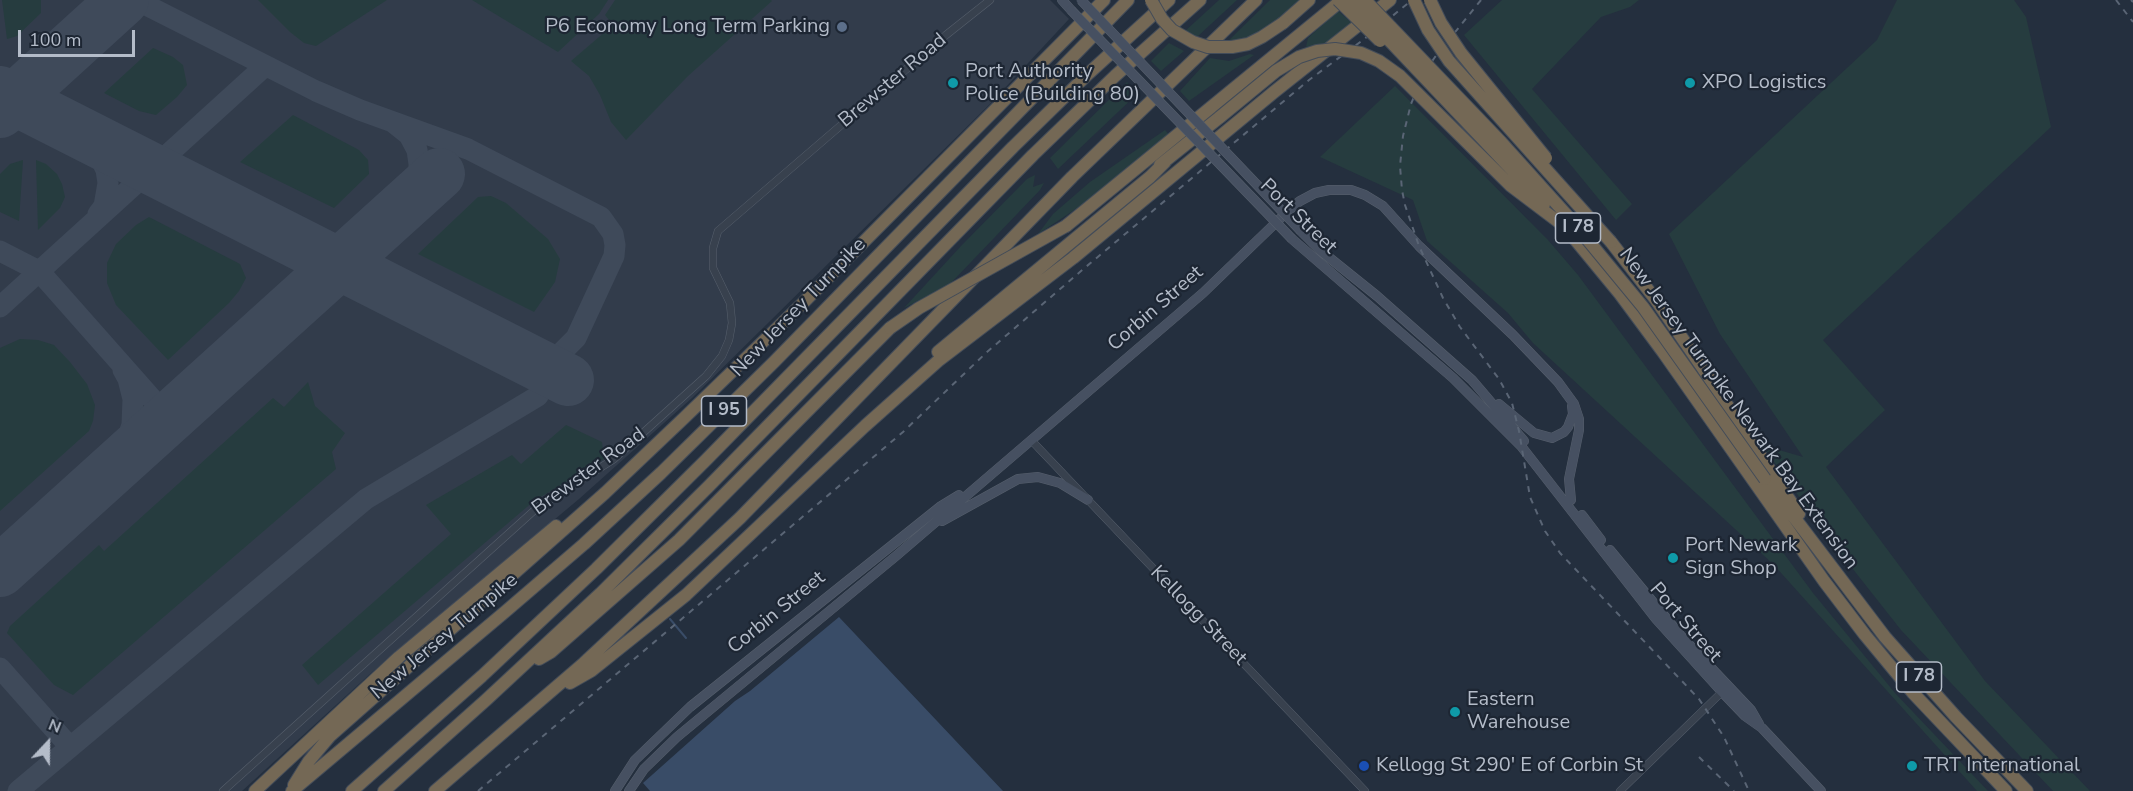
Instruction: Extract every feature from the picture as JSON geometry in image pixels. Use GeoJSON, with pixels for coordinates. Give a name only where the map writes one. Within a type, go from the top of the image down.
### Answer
{"type":"FeatureCollection","features":[{"type":"Feature","properties":{"kind":"highway"},"geometry":{"type":"LineString","coordinates":[[1084,18],[1098,0]]}},
{"type":"Feature","properties":{"kind":"highway"},"geometry":{"type":"LineString","coordinates":[[291,791],[309,761],[330,736],[605,493],[684,418],[802,304],[1104,0]]}},
{"type":"Feature","properties":{"kind":"highway","name":"New Jersey Turnpike"},"geometry":{"type":"LineString","coordinates":[[291,791],[538,584],[677,458],[1128,0]]}},
{"type":"Feature","properties":{"kind":"highway"},"geometry":{"type":"LineString","coordinates":[[1151,0],[1162,19],[1172,30],[1192,42],[1225,48],[1248,44],[1262,37],[1283,23],[1309,0]]}},
{"type":"Feature","properties":{"kind":"highway","name":"New Jersey Turnpike"},"geometry":{"type":"LineString","coordinates":[[352,791],[458,698],[596,569],[1013,147],[1169,0]]}},
{"type":"Feature","properties":{"kind":"highway","name":"I 95"},"geometry":{"type":"LineString","coordinates":[[384,791],[512,676],[656,539],[1025,163],[1115,76],[1200,0]]}},
{"type":"Feature","properties":{"kind":"highway"},"geometry":{"type":"LineString","coordinates":[[435,791],[548,696],[755,503],[1072,177],[1256,0]]}},
{"type":"Feature","properties":{"kind":"highway"},"geometry":{"type":"LineString","coordinates":[[1066,226],[1340,0],[1416,78],[1458,112]]}},
{"type":"Feature","properties":{"kind":"highway","name":"New Jersey Turnpike Newark Bay Extension"},"geometry":{"type":"LineString","coordinates":[[1351,0],[1564,226],[1620,294],[1760,482],[1821,555],[1866,614],[1914,670],[2027,791]]}},
{"type":"Feature","properties":{"kind":"highway","name":"New Jersey Turnpike Newark Bay Extension"},"geometry":{"type":"LineString","coordinates":[[1365,0],[1501,142],[1573,222],[1643,307],[1846,610],[1890,667],[2006,791]]}},
{"type":"Feature","properties":{"kind":"highway"},"geometry":{"type":"LineString","coordinates":[[548,696],[591,671],[680,600],[866,426],[946,355],[1073,258],[1274,92],[1390,0]]}},
{"type":"Feature","properties":{"kind":"highway"},"geometry":{"type":"LineString","coordinates":[[1414,0],[1428,30],[1449,61],[1611,242]]}},
{"type":"Feature","properties":{"kind":"highway"},"geometry":{"type":"LineString","coordinates":[[1430,0],[1441,23],[1461,53],[1594,218],[1665,314],[1795,507],[1821,555]]}},
{"type":"Feature","properties":{"kind":"highway"},"geometry":{"type":"LineString","coordinates":[[512,676],[551,652],[664,553],[890,328],[919,308],[1089,214],[1165,162],[1276,71],[1299,57],[1317,51],[1335,49],[1361,53],[1378,61],[1400,76],[1511,186],[1564,226]]}},
{"type":"Feature","properties":{"kind":"highway"},"geometry":{"type":"LineString","coordinates":[[866,426],[884,403],[950,341],[1150,177],[1165,162]]}},
{"type":"Feature","properties":{"kind":"highway"},"geometry":{"type":"LineString","coordinates":[[255,791],[432,629],[632,465]]}},
{"type":"Feature","properties":{"kind":"main road","name":"Port Street"},"geometry":{"type":"LineString","coordinates":[[1062,0],[1292,239],[1453,378],[1521,441]]}},
{"type":"Feature","properties":{"kind":"main road","name":"Port Street"},"geometry":{"type":"LineString","coordinates":[[1081,0],[1301,231],[1472,380],[1521,441]]}},
{"type":"Feature","properties":{"kind":"main road","name":"Corbin Street"},"geometry":{"type":"LineString","coordinates":[[629,791],[644,769],[677,736],[922,533],[1203,293],[1290,208],[1308,196],[1336,189],[1351,190],[1365,195],[1389,211],[1419,246],[1513,335],[1570,397]]}},
{"type":"Feature","properties":{"kind":"main road"},"geometry":{"type":"LineString","coordinates":[[1472,380],[1524,426],[1544,437],[1558,436],[1568,427],[1573,414],[1570,397]]}},
{"type":"Feature","properties":{"kind":"main road"},"geometry":{"type":"LineString","coordinates":[[1570,397],[1576,409],[1579,430],[1569,479],[1571,500]]}},
{"type":"Feature","properties":{"kind":"main road"},"geometry":{"type":"LineString","coordinates":[[1521,441],[1571,500],[1592,534]]}},
{"type":"Feature","properties":{"kind":"main road"},"geometry":{"type":"LineString","coordinates":[[1521,441],[1592,534]]}},
{"type":"Feature","properties":{"kind":"main road"},"geometry":{"type":"LineString","coordinates":[[922,533],[1018,479],[1038,477],[1060,483],[1089,500]]}},
{"type":"Feature","properties":{"kind":"main road","name":"Corbin Street"},"geometry":{"type":"LineString","coordinates":[[615,791],[635,759],[690,707],[941,506],[979,483]]}},
{"type":"Feature","properties":{"kind":"main road","name":"Port Street"},"geometry":{"type":"LineString","coordinates":[[1592,534],[1725,689],[1751,710],[1762,728],[1821,791]]}},
{"type":"Feature","properties":{"kind":"street","name":"Brewster Road"},"geometry":{"type":"LineString","coordinates":[[223,791],[538,507],[614,459],[706,376],[726,349],[732,323],[730,303],[713,268],[713,248],[718,231],[946,35],[990,0]]}},
{"type":"Feature","properties":{"kind":"street","name":"Kellogg Street"},"geometry":{"type":"LineString","coordinates":[[1031,440],[1365,791]]}},
{"type":"Feature","properties":{"kind":"street"},"geometry":{"type":"LineString","coordinates":[[1620,791],[1725,689]]}},
{"type":"Feature","properties":{"kind":"shaded area"},"geometry":{"type":"Polygon","coordinates":[[[0,0],[1050,0],[1069,19],[990,104],[692,398],[579,499],[370,674],[242,791],[0,791],[0,0]]]}},
{"type":"Feature","properties":{"kind":"green space"},"geometry":{"type":"Polygon","coordinates":[[[2,0],[41,0],[41,13],[17,36],[7,39],[2,0]]]}},
{"type":"Feature","properties":{"kind":"green space"},"geometry":{"type":"Polygon","coordinates":[[[258,0],[387,0],[316,46],[304,43],[290,32],[258,0]]]}},
{"type":"Feature","properties":{"kind":"green space"},"geometry":{"type":"Polygon","coordinates":[[[472,0],[608,0],[599,14],[558,52],[472,0]]]}},
{"type":"Feature","properties":{"kind":"green space"},"geometry":{"type":"Polygon","coordinates":[[[615,0],[772,1],[688,76],[626,140],[611,122],[589,76],[571,61],[613,25],[605,15],[615,0]]]}},
{"type":"Feature","properties":{"kind":"green space"},"geometry":{"type":"Polygon","coordinates":[[[1219,0],[1237,0],[1197,37],[1184,32],[1219,0]]]}},
{"type":"Feature","properties":{"kind":"green space"},"geometry":{"type":"Polygon","coordinates":[[[1270,0],[1302,0],[1275,23],[1249,37],[1226,43],[1270,0]]]}},
{"type":"Feature","properties":{"kind":"green space"},"geometry":{"type":"Polygon","coordinates":[[[1502,0],[1639,0],[1630,7],[1601,17],[1532,89],[1632,204],[1616,220],[1464,35],[1502,0]]]}},
{"type":"Feature","properties":{"kind":"green space"},"geometry":{"type":"Polygon","coordinates":[[[1897,0],[2014,0],[2026,17],[2051,127],[1823,340],[1885,410],[1826,467],[1985,681],[2090,791],[2053,791],[1901,630],[1830,540],[1762,445],[1803,457],[1720,334],[1669,234],[1877,40],[1897,0]]]}},
{"type":"Feature","properties":{"kind":"green space"},"geometry":{"type":"Polygon","coordinates":[[[1338,11],[1353,24],[1330,42],[1306,47],[1308,38],[1338,11]]]}},
{"type":"Feature","properties":{"kind":"green space"},"geometry":{"type":"Polygon","coordinates":[[[1169,43],[1184,51],[1161,71],[1151,61],[1169,43]]]}},
{"type":"Feature","properties":{"kind":"green space"},"geometry":{"type":"Polygon","coordinates":[[[153,48],[173,57],[183,65],[187,85],[156,115],[139,111],[104,93],[153,48]]]}},
{"type":"Feature","properties":{"kind":"green space"},"geometry":{"type":"Polygon","coordinates":[[[1250,54],[1254,55],[1189,101],[1180,91],[1210,58],[1229,61],[1250,54]]]}},
{"type":"Feature","properties":{"kind":"green space"},"geometry":{"type":"Polygon","coordinates":[[[1127,82],[1137,94],[1058,169],[1050,158],[1127,82]]]}},
{"type":"Feature","properties":{"kind":"green space"},"geometry":{"type":"Polygon","coordinates":[[[1395,86],[1548,240],[1578,275],[1813,593],[1895,693],[1988,791],[1977,791],[1773,564],[1533,343],[1508,313],[1427,241],[1413,200],[1320,157],[1395,86]]]}},
{"type":"Feature","properties":{"kind":"green space"},"geometry":{"type":"Polygon","coordinates":[[[293,115],[359,150],[368,160],[369,174],[334,208],[240,162],[293,115]]]}},
{"type":"Feature","properties":{"kind":"green space"},"geometry":{"type":"Polygon","coordinates":[[[1165,130],[1170,136],[1100,193],[1038,234],[1053,214],[1090,182],[1165,130]]]}},
{"type":"Feature","properties":{"kind":"green space"},"geometry":{"type":"Polygon","coordinates":[[[23,160],[19,221],[0,212],[0,174],[10,164],[23,160]]]}},
{"type":"Feature","properties":{"kind":"green space"},"geometry":{"type":"Polygon","coordinates":[[[36,160],[46,164],[57,174],[65,197],[60,208],[38,230],[36,160]]]}},
{"type":"Feature","properties":{"kind":"green space"},"geometry":{"type":"Polygon","coordinates":[[[1035,175],[1033,187],[1044,183],[1040,190],[949,285],[904,308],[961,246],[1027,179],[1035,175]]]}},
{"type":"Feature","properties":{"kind":"green space"},"geometry":{"type":"Polygon","coordinates":[[[491,196],[506,203],[548,239],[560,259],[555,282],[534,312],[418,254],[478,197],[491,196]]]}},
{"type":"Feature","properties":{"kind":"green space"},"geometry":{"type":"Polygon","coordinates":[[[149,217],[240,264],[246,278],[229,303],[168,360],[116,305],[107,283],[107,263],[116,244],[136,225],[149,217]]]}},
{"type":"Feature","properties":{"kind":"green space"},"geometry":{"type":"Polygon","coordinates":[[[20,339],[38,340],[54,345],[87,384],[95,405],[89,431],[0,511],[0,348],[20,339]]]}},
{"type":"Feature","properties":{"kind":"green space"},"geometry":{"type":"Polygon","coordinates":[[[308,382],[315,406],[345,433],[332,452],[336,469],[73,695],[54,685],[7,633],[10,626],[99,545],[104,551],[273,398],[284,407],[308,382]]]}},
{"type":"Feature","properties":{"kind":"green space"},"geometry":{"type":"Polygon","coordinates":[[[566,425],[602,442],[604,459],[534,501],[318,685],[302,665],[451,534],[426,505],[512,455],[521,464],[566,425]]]}},
{"type":"Feature","properties":{"kind":"water"},"geometry":{"type":"Polygon","coordinates":[[[839,617],[1003,791],[650,791],[643,783],[735,701],[839,617]]]}},
{"type":"Feature","properties":{"kind":"waterway"},"geometry":{"type":"LineString","coordinates":[[670,619],[686,638]]}},
{"type":"Feature","properties":{"kind":"taxiway"},"geometry":{"type":"LineString","coordinates":[[136,0],[316,91],[360,110],[468,149],[601,217],[613,234],[614,256],[576,338],[562,352],[551,358],[532,358],[509,350]]}},
{"type":"Feature","properties":{"kind":"taxiway"},"geometry":{"type":"LineString","coordinates":[[0,307],[265,66]]}},
{"type":"Feature","properties":{"kind":"taxiway"},"geometry":{"type":"LineString","coordinates":[[394,123],[409,135],[417,150],[419,164],[419,178],[412,194],[402,207]]}},
{"type":"Feature","properties":{"kind":"taxiway"},"geometry":{"type":"LineString","coordinates":[[69,127],[98,153],[106,170],[108,183],[104,206],[98,214]]}},
{"type":"Feature","properties":{"kind":"taxiway"},"geometry":{"type":"LineString","coordinates":[[0,251],[39,271],[169,418]]}},
{"type":"Feature","properties":{"kind":"taxiway"},"geometry":{"type":"LineString","coordinates":[[18,791],[366,499],[538,396],[545,376],[538,364]]}},
{"type":"Feature","properties":{"kind":"taxiway"},"geometry":{"type":"LineString","coordinates":[[99,481],[114,465],[124,448],[132,425],[133,399],[123,370]]}},
{"type":"Feature","properties":{"kind":"taxiway"},"geometry":{"type":"LineString","coordinates":[[0,668],[70,747]]}},
{"type":"Feature","properties":{"kind":"runway"},"geometry":{"type":"LineString","coordinates":[[0,112],[123,0]]}},
{"type":"Feature","properties":{"kind":"runway"},"geometry":{"type":"LineString","coordinates":[[0,92],[568,380]]}},
{"type":"Feature","properties":{"kind":"runway"},"geometry":{"type":"LineString","coordinates":[[0,571],[439,174]]}},
{"type":"Feature","properties":{"kind":"railway"},"geometry":{"type":"LineString","coordinates":[[478,791],[903,432],[987,352],[1081,271],[1309,80],[1412,0]]}},
{"type":"Feature","properties":{"kind":"railway"},"geometry":{"type":"LineString","coordinates":[[1481,0],[1424,73],[1411,104],[1403,136],[1400,166],[1405,205],[1419,246],[1443,298],[1460,327],[1499,379],[1512,403],[1530,497],[1545,531],[1560,553],[1699,699],[1724,737],[1749,791]]}},
{"type":"Feature","properties":{"kind":"railway"},"geometry":{"type":"LineString","coordinates":[[2116,0],[2133,22]]}},
{"type":"Feature","properties":{"kind":"railway"},"geometry":{"type":"LineString","coordinates":[[1699,757],[1734,791]]}},
{"type":"Feature","properties":{"kind":"place","name":"P6 Economy Long Term Parking"},"geometry":{"type":"Point","coordinates":[842,27]}},
{"type":"Feature","properties":{"kind":"place","name":"Port Authority Police (Building 80)"},"geometry":{"type":"Point","coordinates":[953,83]}},
{"type":"Feature","properties":{"kind":"place","name":"XPO Logistics"},"geometry":{"type":"Point","coordinates":[1690,83]}},
{"type":"Feature","properties":{"kind":"place","name":"Port Newark Sign Shop"},"geometry":{"type":"Point","coordinates":[1673,558]}},
{"type":"Feature","properties":{"kind":"place","name":"Eastern Warehouse"},"geometry":{"type":"Point","coordinates":[1455,712]}},
{"type":"Feature","properties":{"kind":"place","name":"Kellogg St 290' E of Corbin St"},"geometry":{"type":"Point","coordinates":[1364,766]}},
{"type":"Feature","properties":{"kind":"place","name":"TRT International"},"geometry":{"type":"Point","coordinates":[1912,766]}}]}
